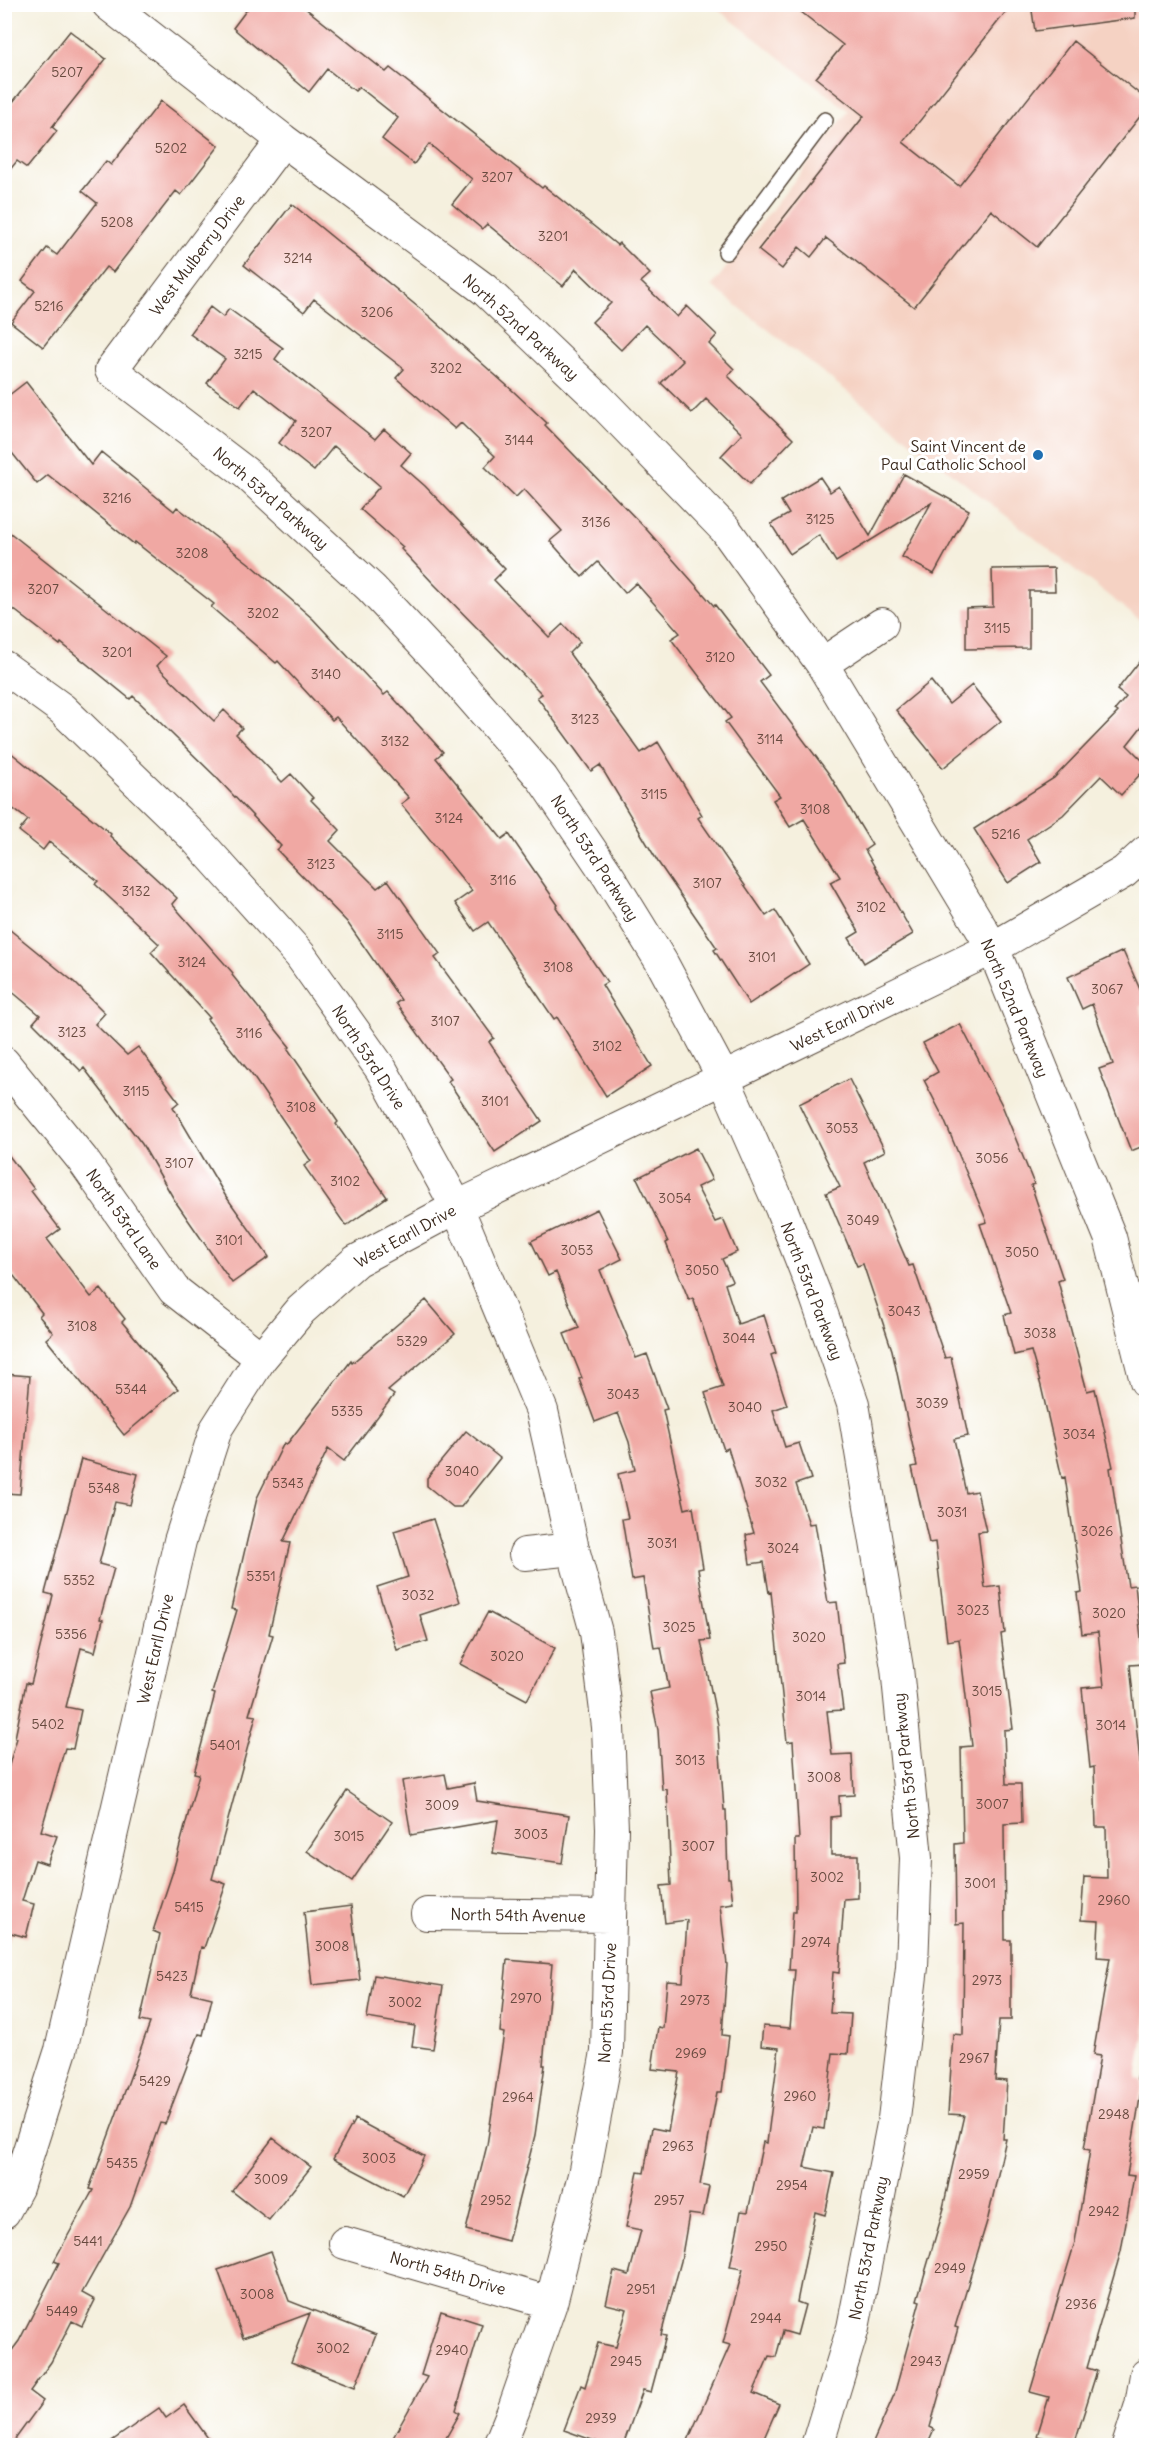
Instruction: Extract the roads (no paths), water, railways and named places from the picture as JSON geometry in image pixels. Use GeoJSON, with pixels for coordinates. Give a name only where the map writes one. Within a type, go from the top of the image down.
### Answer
{"type":"FeatureCollection","features":[{"type":"Feature","properties":{"kind":"street","name":"North 52nd Parkway"},"geometry":{"type":"LineString","coordinates":[[108,4],[283,140],[484,289],[597,397],[725,529],[822,664],[993,948],[1110,1237],[1146,1380]]}},
{"type":"Feature","properties":{"kind":"street","name":"West Mulberry Drive"},"geometry":{"type":"LineString","coordinates":[[111,370],[283,140]]}},
{"type":"Feature","properties":{"kind":"street","name":"North 53rd Parkway"},"geometry":{"type":"LineString","coordinates":[[111,370],[247,474],[371,588],[446,668],[542,778],[609,877],[662,963],[724,1079],[808,1278],[853,1404],[897,1668],[916,1858],[912,1967],[894,2119],[853,2328],[817,2445]]}},
{"type":"Feature","properties":{"kind":"street"},"geometry":{"type":"LineString","coordinates":[[822,664],[882,624]]}},
{"type":"Feature","properties":{"kind":"street","name":"North 53rd Drive"},"geometry":{"type":"LineString","coordinates":[[4,667],[62,709],[195,838],[300,955],[381,1069],[457,1207],[542,1411],[573,1549],[596,1632],[608,1727],[612,1829],[607,2052],[584,2175],[551,2303],[499,2445]]}},
{"type":"Feature","properties":{"kind":"street","name":"West Earll Drive"},"geometry":{"type":"LineString","coordinates":[[4,2212],[17,2188],[61,2050],[180,1541],[216,1429],[261,1358],[301,1310],[356,1261],[457,1207],[993,948],[1124,872],[1146,852]]}},
{"type":"Feature","properties":{"kind":"street","name":"North 53rd Lane"},"geometry":{"type":"LineString","coordinates":[[4,1063],[82,1159],[174,1290],[261,1358]]}},
{"type":"Feature","properties":{"kind":"street"},"geometry":{"type":"LineString","coordinates":[[525,1554],[573,1549]]}},
{"type":"Feature","properties":{"kind":"street","name":"North 54th Avenue"},"geometry":{"type":"LineString","coordinates":[[427,1914],[610,1916]]}},
{"type":"Feature","properties":{"kind":"street","name":"North 54th Drive"},"geometry":{"type":"LineString","coordinates":[[345,2243],[551,2303]]}},
{"type":"Feature","properties":{"kind":"street"},"geometry":{"type":"LineString","coordinates":[[1128,2445],[1141,2405],[1146,2375]]}},
{"type":"Feature","properties":{"kind":"lane"},"geometry":{"type":"LineString","coordinates":[[726,252],[825,120]]}},
{"type":"Feature","properties":{"kind":"place","name":"Saint Vincent de Paul Catholic School"},"geometry":{"type":"Point","coordinates":[1038,455]}}]}
